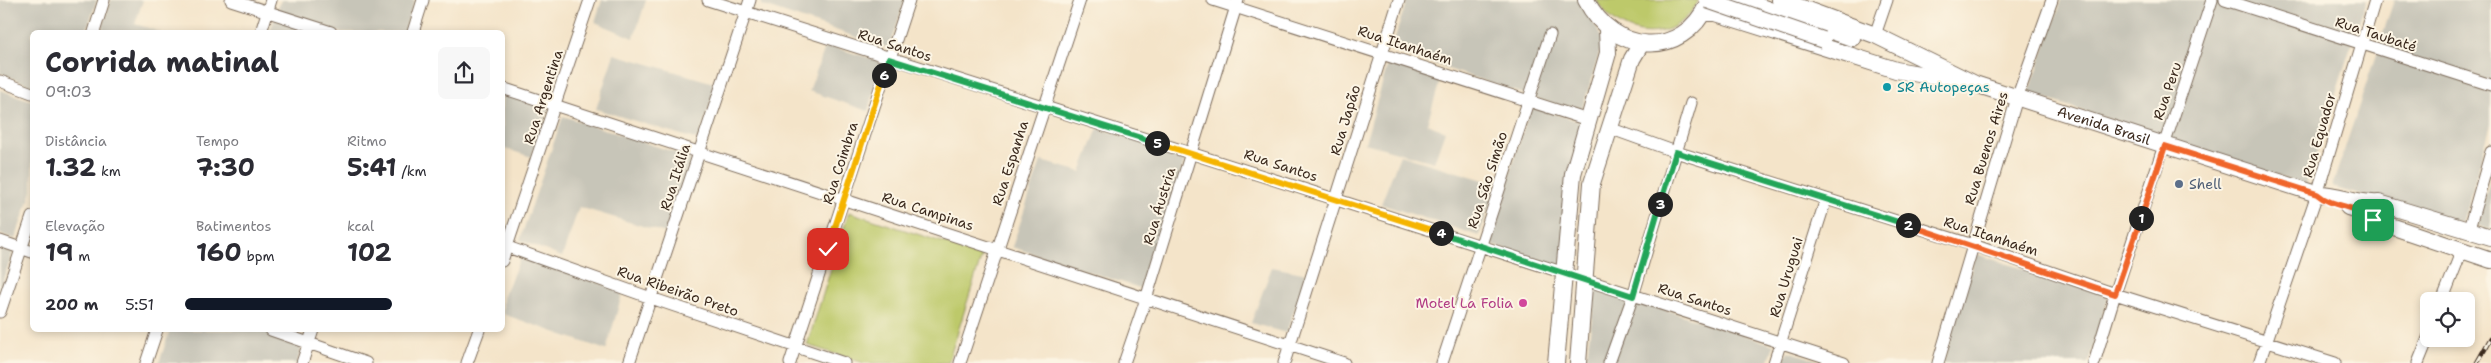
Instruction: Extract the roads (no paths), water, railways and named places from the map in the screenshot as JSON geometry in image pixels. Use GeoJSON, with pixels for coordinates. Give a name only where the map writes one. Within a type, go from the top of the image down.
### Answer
{"type":"FeatureCollection","features":[{"type":"Feature","properties":{"kind":"main road"},"geometry":{"type":"LineString","coordinates":[[1586,0],[1594,15],[1607,29],[1623,39],[1641,44],[1660,43],[1677,37],[1692,27],[1707,4]]}},
{"type":"Feature","properties":{"kind":"main road","name":"Avenida Brasil"},"geometry":{"type":"LineString","coordinates":[[1740,0],[1826,35],[2317,194],[2325,200],[2365,212],[2373,220],[2491,260]]}},
{"type":"Feature","properties":{"kind":"main road","name":"Avenida Brasil"},"geometry":{"type":"LineString","coordinates":[[1780,0],[1875,35],[1937,72]]}},
{"type":"Feature","properties":{"kind":"main road","name":"Avenida Brasil"},"geometry":{"type":"LineString","coordinates":[[1707,4],[1826,35]]}},
{"type":"Feature","properties":{"kind":"main road","name":"Avenida Brasil"},"geometry":{"type":"LineString","coordinates":[[1707,4],[1716,13],[1896,70],[1937,72]]}},
{"type":"Feature","properties":{"kind":"main road"},"geometry":{"type":"LineString","coordinates":[[1556,363],[1573,174],[1608,53],[1607,29]]}},
{"type":"Feature","properties":{"kind":"main road"},"geometry":{"type":"LineString","coordinates":[[1578,363],[1586,280],[1592,183],[1632,59],[1641,44]]}},
{"type":"Feature","properties":{"kind":"main road","name":"Avenida Brasil"},"geometry":{"type":"LineString","coordinates":[[2317,194],[2328,193],[2368,204],[2379,204],[2468,232],[2491,237]]}},
{"type":"Feature","properties":{"kind":"street"},"geometry":{"type":"LineString","coordinates":[[95,30],[104,0]]}},
{"type":"Feature","properties":{"kind":"street"},"geometry":{"type":"LineString","coordinates":[[232,0],[326,30]]}},
{"type":"Feature","properties":{"kind":"street"},"geometry":{"type":"LineString","coordinates":[[262,30],[271,0]]}},
{"type":"Feature","properties":{"kind":"street"},"geometry":{"type":"LineString","coordinates":[[413,30],[423,0]]}},
{"type":"Feature","properties":{"kind":"street","name":"Rua Argentina"},"geometry":{"type":"LineString","coordinates":[[505,246],[556,106],[590,0]]}},
{"type":"Feature","properties":{"kind":"street","name":"Rua Santos"},"geometry":{"type":"LineString","coordinates":[[708,0],[889,59],[1337,199],[1844,363]]}},
{"type":"Feature","properties":{"kind":"street","name":"Rua Itália"},"geometry":{"type":"LineString","coordinates":[[629,363],[750,0]]}},
{"type":"Feature","properties":{"kind":"street","name":"Rua Coimbra"},"geometry":{"type":"LineString","coordinates":[[790,363],[909,0]]}},
{"type":"Feature","properties":{"kind":"street","name":"Rua Espanha"},"geometry":{"type":"LineString","coordinates":[[960,363],[1080,0]]}},
{"type":"Feature","properties":{"kind":"street","name":"Rua Itanhaém"},"geometry":{"type":"LineString","coordinates":[[1213,0],[1237,3],[1381,53],[1588,120]]}},
{"type":"Feature","properties":{"kind":"street","name":"Rua Japão"},"geometry":{"type":"LineString","coordinates":[[1284,363],[1399,0]]}},
{"type":"Feature","properties":{"kind":"street"},"geometry":{"type":"LineString","coordinates":[[1875,35],[1886,0]]}},
{"type":"Feature","properties":{"kind":"street","name":"Rua Buenos Aires"},"geometry":{"type":"LineString","coordinates":[[1938,363],[2017,98],[2052,0]]}},
{"type":"Feature","properties":{"kind":"street","name":"Rua Peru"},"geometry":{"type":"LineString","coordinates":[[2094,363],[2212,0]]}},
{"type":"Feature","properties":{"kind":"street","name":"Rua Taubaté"},"geometry":{"type":"LineString","coordinates":[[2225,0],[2360,45],[2491,85]]}},
{"type":"Feature","properties":{"kind":"street","name":"Rua Equador"},"geometry":{"type":"LineString","coordinates":[[2259,363],[2317,194],[2375,0]]}},
{"type":"Feature","properties":{"kind":"street","name":"Rua Áustria"},"geometry":{"type":"LineString","coordinates":[[1124,363],[1146,298],[1237,3]]}},
{"type":"Feature","properties":{"kind":"street","name":"Rua São Simão"},"geometry":{"type":"LineString","coordinates":[[1442,363],[1550,35]]}},
{"type":"Feature","properties":{"kind":"street"},"geometry":{"type":"LineString","coordinates":[[0,81],[30,91]]}},
{"type":"Feature","properties":{"kind":"street","name":"Rua Campinas"},"geometry":{"type":"LineString","coordinates":[[505,89],[1344,363]]}},
{"type":"Feature","properties":{"kind":"street"},"geometry":{"type":"LineString","coordinates":[[1609,363],[1633,296],[1691,103]]}},
{"type":"Feature","properties":{"kind":"street","name":"Rua Itanhaém"},"geometry":{"type":"LineString","coordinates":[[1609,128],[1676,152],[1973,245],[2115,294],[2335,363]]}},
{"type":"Feature","properties":{"kind":"street"},"geometry":{"type":"LineString","coordinates":[[2468,232],[2491,152]]}},
{"type":"Feature","properties":{"kind":"street","name":"Rua Uruguai"},"geometry":{"type":"LineString","coordinates":[[1774,363],[1826,199]]}},
{"type":"Feature","properties":{"kind":"street"},"geometry":{"type":"LineString","coordinates":[[0,312],[27,251],[30,230]]}},
{"type":"Feature","properties":{"kind":"street"},"geometry":{"type":"LineString","coordinates":[[0,241],[27,251]]}},
{"type":"Feature","properties":{"kind":"street","name":"Rua Ribeirão Preto"},"geometry":{"type":"LineString","coordinates":[[505,246],[651,298],[844,363]]}},
{"type":"Feature","properties":{"kind":"street"},"geometry":{"type":"LineString","coordinates":[[2446,292],[2462,250]]}},
{"type":"Feature","properties":{"kind":"street"},"geometry":{"type":"LineString","coordinates":[[146,363],[156,332]]}},
{"type":"Feature","properties":{"kind":"street"},"geometry":{"type":"LineString","coordinates":[[277,332],[366,363]]}},
{"type":"Feature","properties":{"kind":"street"},"geometry":{"type":"LineString","coordinates":[[302,363],[313,332]]}},
{"type":"Feature","properties":{"kind":"street"},"geometry":{"type":"LineString","coordinates":[[467,363],[478,332]]}},
{"type":"Feature","properties":{"kind":"street"},"geometry":{"type":"LineString","coordinates":[[2418,363],[2425,347]]}},
{"type":"Feature","properties":{"kind":"railway"},"geometry":{"type":"LineString","coordinates":[[2477,363],[2491,338]]}},
{"type":"Feature","properties":{"kind":"place","name":"SR Autopeças"},"geometry":{"type":"Point","coordinates":[1887,87]}},
{"type":"Feature","properties":{"kind":"place","name":"Shell"},"geometry":{"type":"Point","coordinates":[2179,184]}},
{"type":"Feature","properties":{"kind":"place","name":"Motel La Folia"},"geometry":{"type":"Point","coordinates":[1523,303]}}]}
